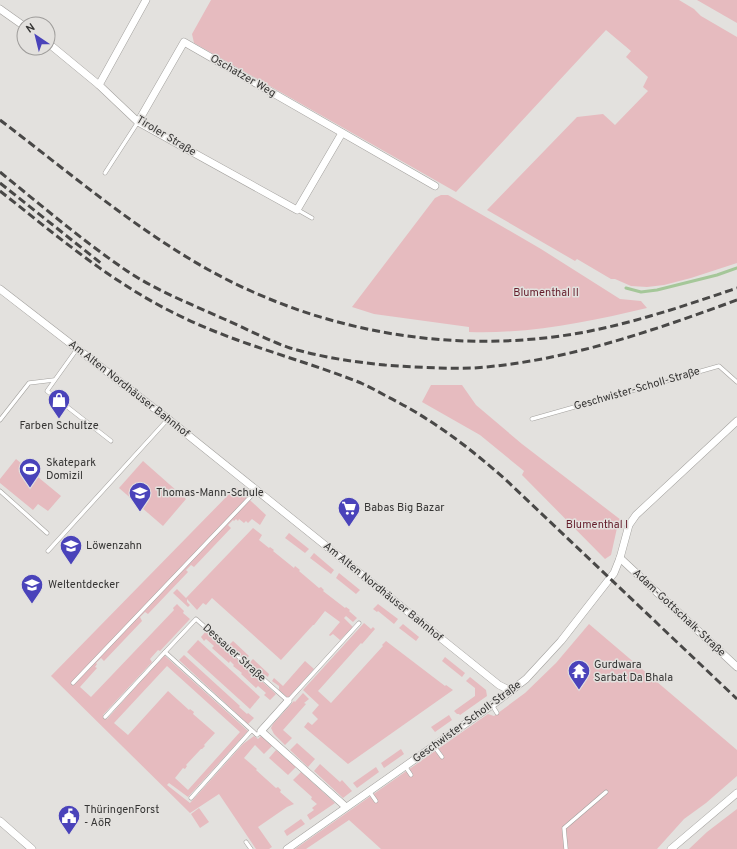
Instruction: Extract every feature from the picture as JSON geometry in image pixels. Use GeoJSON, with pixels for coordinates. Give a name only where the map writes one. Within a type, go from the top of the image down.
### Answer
{"type":"FeatureCollection","features":[{"type":"Feature","properties":{"kind":"street"},"geometry":{"type":"LineString","coordinates":[[99,85],[146,0]]}},
{"type":"Feature","properties":{"kind":"street"},"geometry":{"type":"LineString","coordinates":[[0,10],[16,21]]}},
{"type":"Feature","properties":{"kind":"street","name":"Oschatzer Weg"},"geometry":{"type":"LineString","coordinates":[[138,122],[184,42],[435,186]]}},
{"type":"Feature","properties":{"kind":"street","name":"Tiroler Straße"},"geometry":{"type":"LineString","coordinates":[[56,50],[99,85],[138,122],[297,210]]}},
{"type":"Feature","properties":{"kind":"street"},"geometry":{"type":"LineString","coordinates":[[297,210],[342,133]]}},
{"type":"Feature","properties":{"kind":"street","name":"Am Alten Nordhäuser Bahnhof"},"geometry":{"type":"LineString","coordinates":[[0,289],[168,419],[499,685],[511,691]]}},
{"type":"Feature","properties":{"kind":"street","name":"Geschwister-Scholl-Straße"},"geometry":{"type":"LineString","coordinates":[[287,849],[492,706],[526,679],[564,637],[614,573],[620,558],[628,525],[737,421]]}},
{"type":"Feature","properties":{"kind":"street","name":"Adam-Gottschalk-Straße"},"geometry":{"type":"LineString","coordinates":[[620,558],[737,667]]}},
{"type":"Feature","properties":{"kind":"street"},"geometry":{"type":"LineString","coordinates":[[288,701],[261,731],[346,807]]}},
{"type":"Feature","properties":{"kind":"street"},"geometry":{"type":"LineString","coordinates":[[671,849],[737,793]]}},
{"type":"Feature","properties":{"kind":"street"},"geometry":{"type":"LineString","coordinates":[[0,821],[32,849]]}},
{"type":"Feature","properties":{"kind":"lane","name":"Oschatzer Weg"},"geometry":{"type":"LineString","coordinates":[[105,173],[138,122]]}},
{"type":"Feature","properties":{"kind":"lane","name":"Tiroler Straße"},"geometry":{"type":"LineString","coordinates":[[297,210],[312,218]]}},
{"type":"Feature","properties":{"kind":"lane"},"geometry":{"type":"LineString","coordinates":[[78,349],[47,391],[111,441]]}},
{"type":"Feature","properties":{"kind":"lane","name":"Geschwister-Scholl-Straße"},"geometry":{"type":"LineString","coordinates":[[532,419],[719,366],[737,382]]}},
{"type":"Feature","properties":{"kind":"lane"},"geometry":{"type":"LineString","coordinates":[[0,420],[29,383],[54,380]]}},
{"type":"Feature","properties":{"kind":"lane"},"geometry":{"type":"LineString","coordinates":[[48,551],[168,419]]}},
{"type":"Feature","properties":{"kind":"lane"},"geometry":{"type":"LineString","coordinates":[[73,683],[257,490]]}},
{"type":"Feature","properties":{"kind":"lane"},"geometry":{"type":"LineString","coordinates":[[0,491],[47,534]]}},
{"type":"Feature","properties":{"kind":"lane","name":"Dessauer Straße"},"geometry":{"type":"LineString","coordinates":[[105,717],[196,618],[288,701]]}},
{"type":"Feature","properties":{"kind":"lane"},"geometry":{"type":"LineString","coordinates":[[288,701],[359,623]]}},
{"type":"Feature","properties":{"kind":"lane"},"geometry":{"type":"LineString","coordinates":[[165,652],[257,736],[261,731]]}},
{"type":"Feature","properties":{"kind":"lane"},"geometry":{"type":"LineString","coordinates":[[492,706],[497,712]]}},
{"type":"Feature","properties":{"kind":"lane"},"geometry":{"type":"LineString","coordinates":[[191,798],[251,731]]}},
{"type":"Feature","properties":{"kind":"lane"},"geometry":{"type":"LineString","coordinates":[[434,746],[442,757]]}},
{"type":"Feature","properties":{"kind":"lane"},"geometry":{"type":"LineString","coordinates":[[405,766],[411,775]]}},
{"type":"Feature","properties":{"kind":"lane"},"geometry":{"type":"LineString","coordinates":[[369,791],[376,801]]}},
{"type":"Feature","properties":{"kind":"lane"},"geometry":{"type":"LineString","coordinates":[[566,849],[564,828],[606,792]]}},
{"type":"Feature","properties":{"kind":"lane"},"geometry":{"type":"LineString","coordinates":[[246,842],[251,849]]}},
{"type":"Feature","properties":{"kind":"green space"},"geometry":{"type":"Polygon","coordinates":[[[211,0],[679,0],[694,9],[701,16],[737,37],[737,263],[664,285],[647,287],[631,286],[615,279],[611,279],[577,259],[575,261],[487,210],[577,117],[603,114],[615,125],[648,91],[643,87],[648,77],[626,57],[631,51],[606,30],[456,192],[194,43],[192,34],[211,0]]]}},
{"type":"Feature","properties":{"kind":"green space"},"geometry":{"type":"Polygon","coordinates":[[[697,0],[737,0],[737,23],[697,0]]]}},
{"type":"Feature","properties":{"kind":"green space","name":"Blumenthal II"},"geometry":{"type":"Polygon","coordinates":[[[441,195],[448,195],[541,249],[620,299],[641,301],[647,308],[603,318],[537,329],[469,332],[469,327],[374,314],[352,307],[435,198],[441,195]]]}},
{"type":"Feature","properties":{"kind":"green space","name":"Blumenthal I"},"geometry":{"type":"Polygon","coordinates":[[[431,385],[462,385],[476,405],[522,444],[621,520],[617,528],[611,555],[605,559],[522,475],[524,471],[480,435],[422,402],[431,385]]]}},
{"type":"Feature","properties":{"kind":"green space","name":"Skatepark Domizil"},"geometry":{"type":"Polygon","coordinates":[[[16,459],[61,496],[48,511],[38,504],[33,510],[0,483],[0,479],[16,459]]]}},
{"type":"Feature","properties":{"kind":"green space"},"geometry":{"type":"Polygon","coordinates":[[[143,461],[186,499],[163,526],[119,488],[143,461]]]}},
{"type":"Feature","properties":{"kind":"green space"},"geometry":{"type":"Polygon","coordinates":[[[236,487],[266,515],[260,525],[252,519],[248,523],[246,521],[244,523],[239,519],[238,521],[236,519],[234,521],[233,520],[228,525],[231,528],[194,567],[191,565],[186,570],[188,572],[148,614],[145,612],[140,617],[142,621],[104,661],[101,658],[96,663],[97,664],[95,667],[97,668],[80,687],[91,697],[174,610],[173,608],[177,604],[184,611],[183,613],[190,619],[160,651],[158,650],[150,659],[152,662],[103,715],[107,719],[164,655],[248,731],[188,797],[169,783],[167,785],[190,803],[243,744],[254,736],[258,739],[261,736],[272,746],[264,754],[255,745],[244,758],[276,788],[278,787],[281,790],[280,792],[294,804],[287,807],[258,827],[272,847],[269,849],[256,849],[219,794],[190,813],[51,676],[236,487]],[[167,666],[114,723],[128,735],[168,691],[189,710],[190,709],[194,712],[193,714],[215,733],[204,745],[205,746],[186,765],[187,766],[185,769],[183,768],[175,778],[188,790],[240,732],[167,666]]]}},
{"type":"Feature","properties":{"kind":"green space"},"geometry":{"type":"Polygon","coordinates":[[[253,528],[262,535],[259,540],[274,550],[273,551],[294,568],[295,566],[319,588],[321,587],[324,590],[323,591],[345,608],[346,607],[350,610],[349,611],[357,618],[353,622],[346,616],[344,618],[353,627],[340,640],[333,634],[330,636],[329,635],[340,622],[325,611],[281,660],[212,598],[206,605],[203,603],[197,610],[187,599],[187,602],[190,605],[188,607],[173,593],[177,589],[186,598],[253,528]]]}},
{"type":"Feature","properties":{"kind":"green space"},"geometry":{"type":"Polygon","coordinates":[[[289,533],[309,549],[305,553],[285,538],[289,533]]]}},
{"type":"Feature","properties":{"kind":"green space"},"geometry":{"type":"Polygon","coordinates":[[[314,553],[334,570],[331,574],[310,558],[314,553]]]}},
{"type":"Feature","properties":{"kind":"green space"},"geometry":{"type":"Polygon","coordinates":[[[339,573],[360,590],[356,594],[336,578],[339,573]]]}},
{"type":"Feature","properties":{"kind":"green space"},"geometry":{"type":"Polygon","coordinates":[[[378,604],[398,619],[394,624],[378,611],[377,612],[373,609],[378,604]]]}},
{"type":"Feature","properties":{"kind":"green space"},"geometry":{"type":"Polygon","coordinates":[[[364,623],[371,629],[373,627],[375,629],[318,691],[331,703],[386,641],[445,686],[446,685],[453,690],[348,764],[304,727],[308,722],[312,725],[318,719],[312,713],[319,705],[303,690],[364,623]]]}},
{"type":"Feature","properties":{"kind":"green space"},"geometry":{"type":"Polygon","coordinates":[[[403,624],[419,637],[416,641],[399,628],[403,624]]]}},
{"type":"Feature","properties":{"kind":"green space"},"geometry":{"type":"Polygon","coordinates":[[[589,624],[737,750],[737,776],[706,803],[684,819],[657,849],[381,849],[349,820],[306,849],[295,849],[488,714],[494,716],[525,693],[556,663],[589,624]]]}},
{"type":"Feature","properties":{"kind":"green space"},"geometry":{"type":"Polygon","coordinates":[[[206,631],[276,694],[270,700],[264,695],[266,693],[258,686],[256,688],[233,666],[234,665],[230,661],[229,663],[212,648],[214,646],[206,639],[204,641],[201,637],[206,631]]]}},
{"type":"Feature","properties":{"kind":"green space"},"geometry":{"type":"Polygon","coordinates":[[[198,640],[260,697],[250,709],[187,652],[198,640]]]}},
{"type":"Feature","properties":{"kind":"green space"},"geometry":{"type":"Polygon","coordinates":[[[233,641],[249,656],[247,658],[244,656],[243,658],[229,645],[233,641]]]}},
{"type":"Feature","properties":{"kind":"green space"},"geometry":{"type":"Polygon","coordinates":[[[184,655],[240,706],[239,707],[254,718],[248,724],[179,660],[184,655]]]}},
{"type":"Feature","properties":{"kind":"green space"},"geometry":{"type":"Polygon","coordinates":[[[445,657],[465,673],[462,677],[442,661],[445,657]]]}},
{"type":"Feature","properties":{"kind":"green space"},"geometry":{"type":"Polygon","coordinates":[[[253,659],[269,674],[268,677],[265,675],[263,676],[249,663],[253,659]]]}},
{"type":"Feature","properties":{"kind":"green space"},"geometry":{"type":"Polygon","coordinates":[[[305,661],[314,669],[288,698],[279,690],[279,686],[272,681],[274,678],[283,686],[305,661]]]}},
{"type":"Feature","properties":{"kind":"green space"},"geometry":{"type":"Polygon","coordinates":[[[470,677],[486,690],[487,696],[460,715],[454,711],[475,696],[475,688],[466,681],[470,677]]]}},
{"type":"Feature","properties":{"kind":"green space"},"geometry":{"type":"Polygon","coordinates":[[[303,693],[309,699],[304,703],[306,704],[283,730],[292,738],[285,745],[274,734],[271,728],[294,701],[295,702],[303,693]]]}},
{"type":"Feature","properties":{"kind":"green space"},"geometry":{"type":"Polygon","coordinates":[[[449,715],[452,720],[435,732],[431,727],[449,715]]]}},
{"type":"Feature","properties":{"kind":"green space"},"geometry":{"type":"Polygon","coordinates":[[[297,743],[315,759],[308,767],[290,750],[297,743]]]}},
{"type":"Feature","properties":{"kind":"green space"},"geometry":{"type":"Polygon","coordinates":[[[401,749],[404,754],[384,768],[381,763],[401,749]]]}},
{"type":"Feature","properties":{"kind":"green space"},"geometry":{"type":"Polygon","coordinates":[[[276,750],[296,767],[288,775],[269,758],[276,750]]]}},
{"type":"Feature","properties":{"kind":"green space"},"geometry":{"type":"Polygon","coordinates":[[[320,764],[340,782],[342,780],[352,791],[343,798],[314,771],[320,764]]]}},
{"type":"Feature","properties":{"kind":"green space"},"geometry":{"type":"Polygon","coordinates":[[[376,767],[379,772],[357,788],[353,783],[376,767]]]}},
{"type":"Feature","properties":{"kind":"green space"},"geometry":{"type":"Polygon","coordinates":[[[301,772],[335,803],[310,820],[307,815],[314,810],[312,808],[317,804],[311,799],[312,797],[293,780],[301,772]]]}},
{"type":"Feature","properties":{"kind":"green space"},"geometry":{"type":"Polygon","coordinates":[[[199,808],[209,822],[200,828],[191,814],[199,808]]]}},
{"type":"Feature","properties":{"kind":"green space"},"geometry":{"type":"Polygon","coordinates":[[[737,809],[737,849],[689,849],[707,832],[737,809]]]}},
{"type":"Feature","properties":{"kind":"green space"},"geometry":{"type":"Polygon","coordinates":[[[301,819],[305,824],[287,836],[284,831],[301,819]]]}},
{"type":"Feature","properties":{"kind":"waterway"},"geometry":{"type":"LineString","coordinates":[[626,288],[641,292],[657,290],[717,275],[737,268]]}},
{"type":"Feature","properties":{"kind":"railway"},"geometry":{"type":"LineString","coordinates":[[0,120],[127,217],[180,253],[207,269],[251,291],[296,309],[343,323],[391,334],[439,339],[488,341],[536,339],[585,332],[624,323],[681,307],[737,288]]}},
{"type":"Feature","properties":{"kind":"railway"},"geometry":{"type":"LineString","coordinates":[[0,172],[94,248],[150,285],[282,345],[337,359],[385,365],[440,368],[473,368],[507,365],[574,352],[640,334],[737,300]]}},
{"type":"Feature","properties":{"kind":"railway"},"geometry":{"type":"LineString","coordinates":[[0,183],[102,264]]}},
{"type":"Feature","properties":{"kind":"railway"},"geometry":{"type":"LineString","coordinates":[[0,191],[64,242],[108,274],[178,315],[246,343],[361,383],[435,424],[464,445],[506,480],[737,699]]}},
{"type":"Feature","properties":{"kind":"place","name":"Farben Schultze"},"geometry":{"type":"Point","coordinates":[59,420]}},
{"type":"Feature","properties":{"kind":"place","name":"Skatepark Domizil"},"geometry":{"type":"Point","coordinates":[30,488]}},
{"type":"Feature","properties":{"kind":"place","name":"Thomas-Mann-Schule"},"geometry":{"type":"Point","coordinates":[140,512]}},
{"type":"Feature","properties":{"kind":"place","name":"Babas Big Bazar"},"geometry":{"type":"Point","coordinates":[349,528]}},
{"type":"Feature","properties":{"kind":"place","name":"Löwenzahn"},"geometry":{"type":"Point","coordinates":[71,566]}},
{"type":"Feature","properties":{"kind":"place","name":"Weltentdecker"},"geometry":{"type":"Point","coordinates":[32,604]}},
{"type":"Feature","properties":{"kind":"place","name":"Gurdwara Sarbat Da Bhala"},"geometry":{"type":"Point","coordinates":[579,690]}},
{"type":"Feature","properties":{"kind":"place","name":"ThüringenForst - AöR"},"geometry":{"type":"Point","coordinates":[69,836]}}]}
